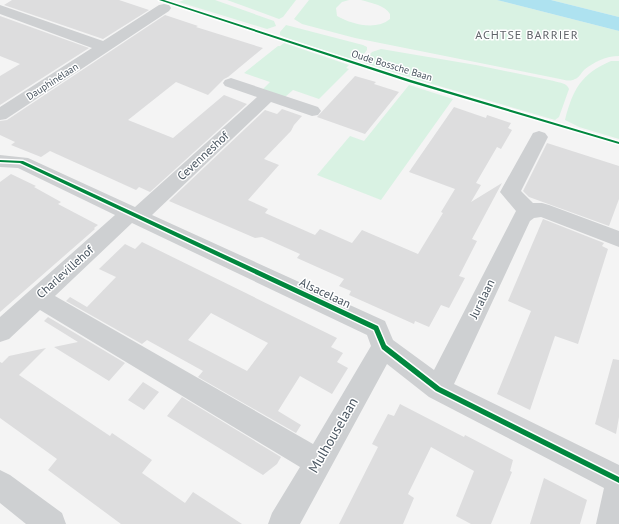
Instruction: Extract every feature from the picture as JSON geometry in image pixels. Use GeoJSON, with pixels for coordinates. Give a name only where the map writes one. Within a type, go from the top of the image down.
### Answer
{"type":"FeatureCollection","features":[{"type":"Feature","properties":{"kind":"street","name":"Dauphinélaan"},"geometry":{"type":"LineString","coordinates":[[0,115],[164,8]]}},
{"type":"Feature","properties":{"kind":"street"},"geometry":{"type":"LineString","coordinates":[[0,9],[104,47]]}},
{"type":"Feature","properties":{"kind":"street"},"geometry":{"type":"LineString","coordinates":[[231,83],[312,111]]}},
{"type":"Feature","properties":{"kind":"street","name":"Cevenneshof"},"geometry":{"type":"LineString","coordinates":[[133,215],[268,96]]}},
{"type":"Feature","properties":{"kind":"street"},"geometry":{"type":"LineString","coordinates":[[539,137],[510,192],[528,211],[542,210],[619,239]]}},
{"type":"Feature","properties":{"kind":"street","name":"Alsacelaan"},"geometry":{"type":"LineString","coordinates":[[0,161],[21,162],[376,328],[384,347],[438,389],[619,480]]}},
{"type":"Feature","properties":{"kind":"street","name":"Juralaan"},"geometry":{"type":"LineString","coordinates":[[438,389],[522,217],[528,211]]}},
{"type":"Feature","properties":{"kind":"street","name":"Charlevillehof"},"geometry":{"type":"LineString","coordinates":[[0,332],[133,215]]}},
{"type":"Feature","properties":{"kind":"street"},"geometry":{"type":"LineString","coordinates":[[38,297],[318,462]]}},
{"type":"Feature","properties":{"kind":"street","name":"Mulhouselaan"},"geometry":{"type":"LineString","coordinates":[[283,524],[384,347]]}},
{"type":"Feature","properties":{"kind":"street"},"geometry":{"type":"LineString","coordinates":[[611,524],[619,485]]}},
{"type":"Feature","properties":{"kind":"street"},"geometry":{"type":"LineString","coordinates":[[0,486],[51,524]]}},
{"type":"Feature","properties":{"kind":"green space"},"geometry":{"type":"Polygon","coordinates":[[[184,0],[215,0],[274,21],[276,26],[267,29],[179,2],[184,0]]]}},
{"type":"Feature","properties":{"kind":"green space"},"geometry":{"type":"Polygon","coordinates":[[[227,0],[296,0],[283,17],[279,19],[227,0]]]}},
{"type":"Feature","properties":{"kind":"green space"},"geometry":{"type":"Polygon","coordinates":[[[309,0],[349,0],[342,2],[336,8],[337,16],[356,24],[378,25],[390,19],[390,14],[388,11],[381,6],[361,0],[497,0],[619,31],[619,56],[600,60],[584,70],[579,77],[566,80],[355,38],[302,24],[294,19],[309,0]]]}},
{"type":"Feature","properties":{"kind":"green space"},"geometry":{"type":"Polygon","coordinates":[[[551,0],[619,0],[619,17],[551,0]]]}},
{"type":"Feature","properties":{"kind":"green space"},"geometry":{"type":"Polygon","coordinates":[[[286,25],[363,45],[367,47],[367,50],[359,60],[353,60],[280,35],[280,32],[286,25]]]}},
{"type":"Feature","properties":{"kind":"green space"},"geometry":{"type":"Polygon","coordinates":[[[284,43],[349,65],[346,68],[349,69],[319,99],[293,90],[285,97],[263,89],[270,82],[244,73],[284,43]]]}},
{"type":"Feature","properties":{"kind":"green space"},"geometry":{"type":"Polygon","coordinates":[[[381,49],[476,65],[554,81],[565,84],[569,89],[559,117],[555,120],[364,63],[372,52],[381,49]]]}},
{"type":"Feature","properties":{"kind":"green space"},"geometry":{"type":"Polygon","coordinates":[[[611,61],[619,61],[619,139],[579,127],[565,120],[575,91],[585,77],[592,71],[611,61]]]}},
{"type":"Feature","properties":{"kind":"green space"},"geometry":{"type":"Polygon","coordinates":[[[409,85],[453,99],[381,200],[317,175],[350,136],[364,141],[409,85]]]}},
{"type":"Feature","properties":{"kind":"water"},"geometry":{"type":"Polygon","coordinates":[[[497,0],[551,0],[619,17],[619,31],[497,0]]]}},
{"type":"Feature","properties":{"kind":"building"},"geometry":{"type":"Polygon","coordinates":[[[12,0],[119,0],[149,10],[103,39],[4,5],[12,0]]]}},
{"type":"Feature","properties":{"kind":"building"},"geometry":{"type":"Polygon","coordinates":[[[165,15],[198,26],[196,27],[263,48],[224,79],[208,95],[176,82],[128,120],[173,138],[224,95],[247,104],[150,192],[139,187],[136,190],[50,151],[41,157],[11,145],[15,142],[0,135],[0,121],[7,120],[165,15]]]}},
{"type":"Feature","properties":{"kind":"building"},"geometry":{"type":"Polygon","coordinates":[[[0,16],[89,48],[0,105],[0,76],[20,64],[0,56],[0,16]]]}},
{"type":"Feature","properties":{"kind":"building"},"geometry":{"type":"Polygon","coordinates":[[[355,76],[376,82],[374,84],[399,92],[365,134],[317,117],[355,76]]]}},
{"type":"Feature","properties":{"kind":"building"},"geometry":{"type":"Polygon","coordinates":[[[454,107],[486,118],[487,115],[511,123],[508,128],[512,130],[501,149],[497,147],[476,183],[481,185],[471,202],[502,183],[472,239],[477,241],[459,276],[465,278],[449,308],[441,305],[429,327],[415,321],[414,324],[349,295],[351,291],[339,286],[344,279],[297,258],[300,254],[262,237],[255,238],[169,201],[265,110],[277,114],[282,109],[302,116],[291,131],[264,159],[279,165],[248,200],[268,209],[265,213],[315,235],[320,229],[352,243],[362,230],[418,254],[443,213],[441,212],[455,189],[409,172],[454,107]]]}},
{"type":"Feature","properties":{"kind":"building"},"geometry":{"type":"Polygon","coordinates":[[[547,143],[619,166],[619,199],[609,226],[529,197],[523,191],[547,143]]]}},
{"type":"Feature","properties":{"kind":"building"},"geometry":{"type":"Polygon","coordinates":[[[11,174],[36,186],[34,187],[61,202],[58,204],[98,225],[0,312],[0,182],[11,174]]]}},
{"type":"Feature","properties":{"kind":"building"},"geometry":{"type":"Polygon","coordinates":[[[543,219],[604,243],[602,246],[608,249],[578,344],[555,336],[530,410],[497,394],[531,311],[508,301],[543,219]]]}},
{"type":"Feature","properties":{"kind":"building"},"geometry":{"type":"Polygon","coordinates":[[[142,242],[337,338],[331,347],[343,353],[337,362],[348,368],[332,394],[300,376],[278,411],[301,425],[296,433],[198,377],[203,371],[147,340],[142,344],[66,301],[70,297],[87,307],[116,277],[99,269],[125,244],[135,249],[142,242]],[[211,313],[188,340],[247,371],[268,343],[211,313]]]}},
{"type":"Feature","properties":{"kind":"building"},"geometry":{"type":"Polygon","coordinates":[[[48,317],[125,363],[109,381],[54,347],[78,342],[44,321],[48,317]]]}},
{"type":"Feature","properties":{"kind":"building"},"geometry":{"type":"Polygon","coordinates":[[[46,348],[19,375],[110,436],[112,433],[152,460],[142,473],[185,503],[193,492],[242,524],[121,524],[48,470],[57,459],[0,418],[0,362],[2,363],[9,356],[46,348]]]}},
{"type":"Feature","properties":{"kind":"building"},"geometry":{"type":"Polygon","coordinates":[[[613,359],[619,360],[619,417],[616,434],[595,424],[613,359]]]}},
{"type":"Feature","properties":{"kind":"building"},"geometry":{"type":"Polygon","coordinates":[[[143,382],[159,392],[144,410],[128,400],[143,382]]]}},
{"type":"Feature","properties":{"kind":"building"},"geometry":{"type":"Polygon","coordinates":[[[182,397],[281,457],[277,464],[263,475],[167,416],[182,397]]]}},
{"type":"Feature","properties":{"kind":"building"},"geometry":{"type":"Polygon","coordinates":[[[400,404],[513,460],[510,471],[512,472],[491,524],[471,524],[456,516],[474,471],[431,447],[408,494],[414,498],[403,524],[339,524],[378,447],[372,444],[388,414],[394,416],[400,404]]]}},
{"type":"Feature","properties":{"kind":"building"},"geometry":{"type":"Polygon","coordinates":[[[544,478],[587,500],[580,524],[530,524],[544,478]]]}},
{"type":"Feature","properties":{"kind":"cycle path","name":"Oude Bossche Baan"},"geometry":{"type":"LineString","coordinates":[[161,0],[410,81],[619,143]]}},
{"type":"Feature","properties":{"kind":"cycle path"},"geometry":{"type":"LineString","coordinates":[[0,161],[21,162],[376,328],[384,347],[438,389],[619,480]]}},
{"type":"Feature","properties":{"kind":"district","name":"ACHTSE BARRIER"},"geometry":{"type":"Point","coordinates":[527,35]}}]}
